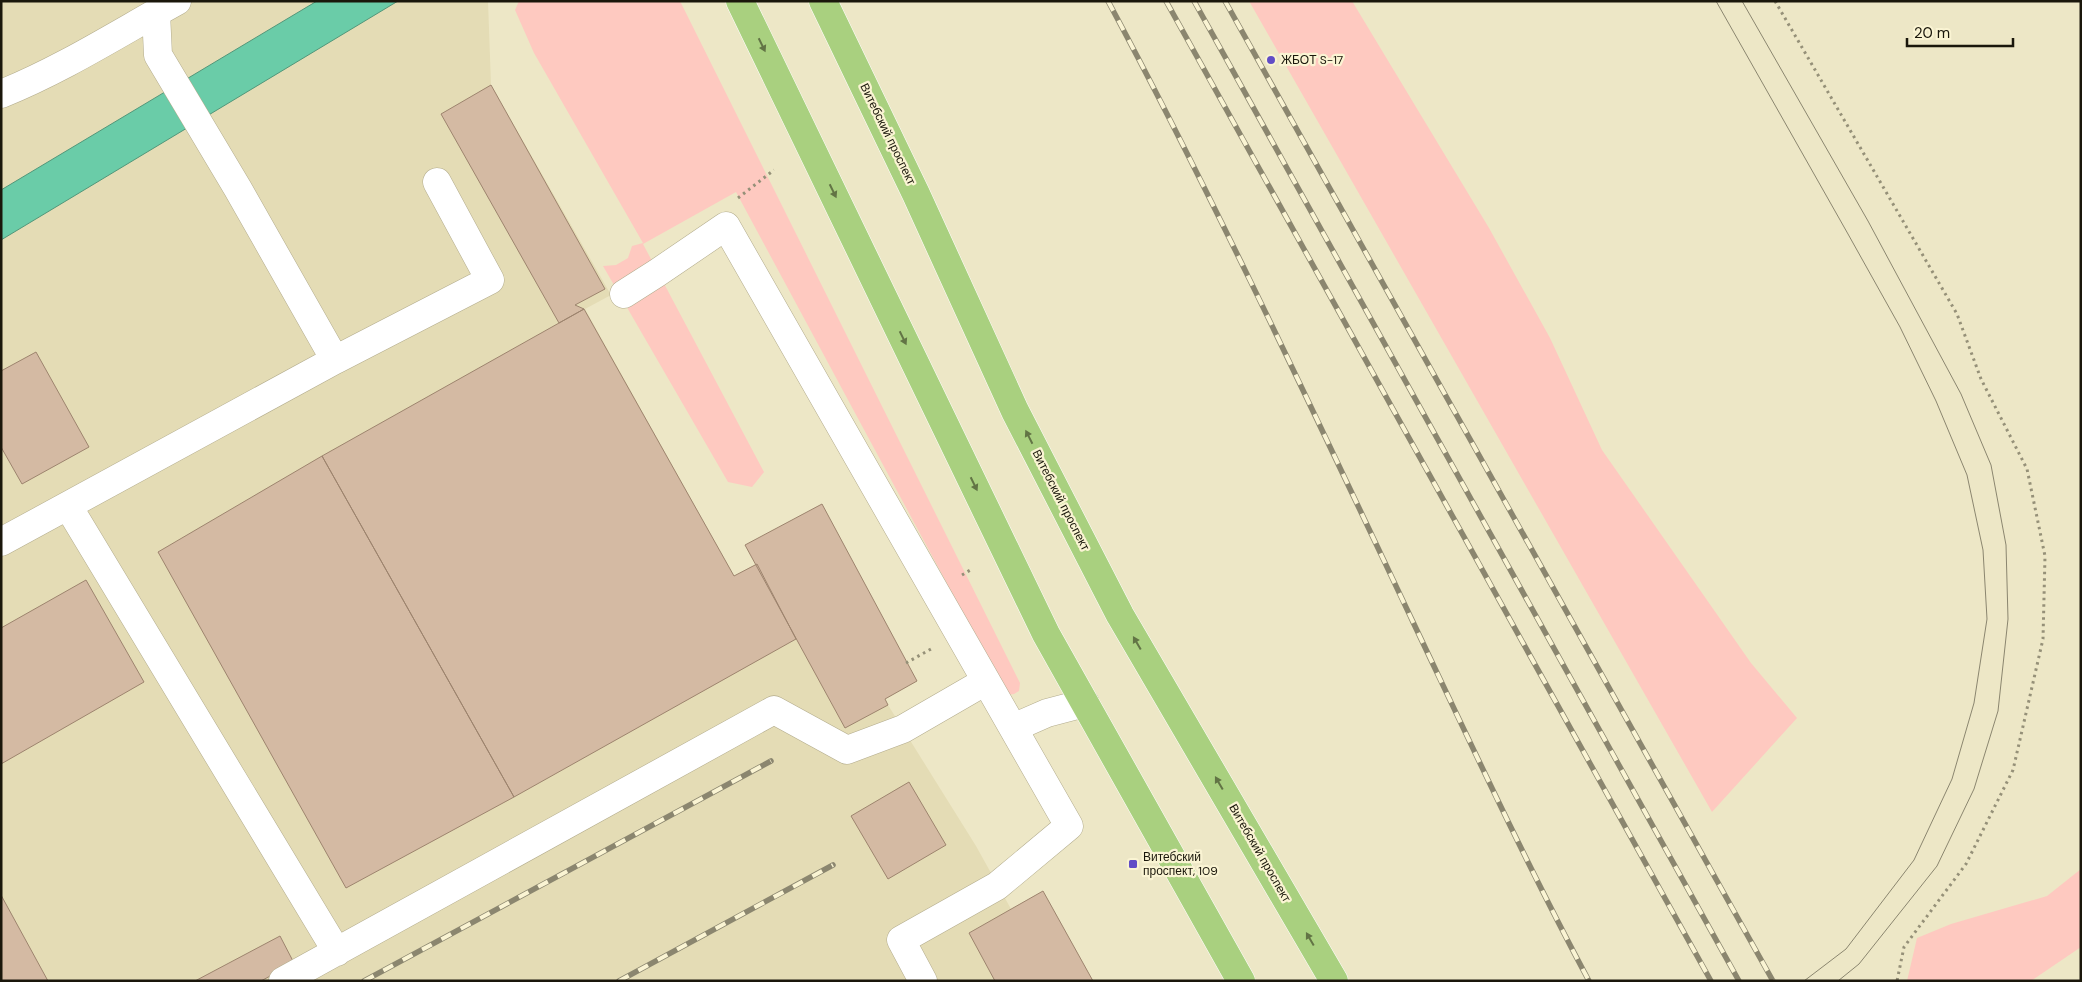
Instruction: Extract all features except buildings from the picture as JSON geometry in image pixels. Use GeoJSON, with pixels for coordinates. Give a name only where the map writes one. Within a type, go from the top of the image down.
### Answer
{"type":"FeatureCollection","features":[{"type":"Feature","properties":{"kind":"main road"},"geometry":{"type":"LineString","coordinates":[[740,1],[1046,634],[1241,981]]}},
{"type":"Feature","properties":{"kind":"main road","name":"Витебский проспект"},"geometry":{"type":"LineString","coordinates":[[823,1],[916,194],[1015,411],[1120,615],[1334,981]]}},
{"type":"Feature","properties":{"kind":"lane"},"geometry":{"type":"LineString","coordinates":[[1,94],[29,83],[105,43],[167,7]]}},
{"type":"Feature","properties":{"kind":"lane"},"geometry":{"type":"LineString","coordinates":[[167,7],[158,55],[238,189],[335,360]]}},
{"type":"Feature","properties":{"kind":"lane"},"geometry":{"type":"LineString","coordinates":[[1,542],[335,360],[490,280],[437,182]]}},
{"type":"Feature","properties":{"kind":"lane"},"geometry":{"type":"LineString","coordinates":[[624,294],[657,274],[726,226],[1069,826],[997,886],[901,940],[924,981]]}},
{"type":"Feature","properties":{"kind":"lane"},"geometry":{"type":"LineString","coordinates":[[68,506],[338,952]]}},
{"type":"Feature","properties":{"kind":"lane"},"geometry":{"type":"LineString","coordinates":[[283,981],[774,710],[847,750],[904,729],[986,681]]}},
{"type":"Feature","properties":{"kind":"lane"},"geometry":{"type":"LineString","coordinates":[[1013,728],[1047,713],[1085,704]]}},
{"type":"Feature","properties":{"kind":"path"},"geometry":{"type":"LineString","coordinates":[[1775,1],[1957,314],[1981,379],[2027,470],[2045,556],[2042,640],[2013,770],[1966,864],[1904,947],[1897,981]]}},
{"type":"Feature","properties":{"kind":"path"},"geometry":{"type":"LineString","coordinates":[[739,196],[774,170]]}},
{"type":"Feature","properties":{"kind":"path"},"geometry":{"type":"LineString","coordinates":[[965,574],[972,569]]}},
{"type":"Feature","properties":{"kind":"path"},"geometry":{"type":"LineString","coordinates":[[906,663],[916,657]]}},
{"type":"Feature","properties":{"kind":"shaded area"},"geometry":{"type":"Polygon","coordinates":[[[1,1],[488,1],[491,85],[611,295],[585,309],[734,576],[756,564],[745,545],[822,504],[917,681],[885,699],[888,705],[976,846],[1011,909],[1043,891],[1093,981],[1,981],[1,1]]]}},
{"type":"Feature","properties":{"kind":"shaded area"},"geometry":{"type":"Polygon","coordinates":[[[317,1],[398,1],[1,240],[1,190],[317,1]]]}},
{"type":"Feature","properties":{"kind":"shaded area"},"geometry":{"type":"Polygon","coordinates":[[[519,1],[680,1],[1020,683],[1019,691],[1007,695],[736,192],[643,244],[764,472],[752,487],[728,482],[603,266],[616,265],[628,258],[632,246],[643,243],[534,53],[515,10],[519,1]]]}},
{"type":"Feature","properties":{"kind":"shaded area"},"geometry":{"type":"Polygon","coordinates":[[[1249,1],[1352,1],[1489,228],[1550,338],[1602,450],[1751,663],[1797,718],[1712,812],[1249,1]]]}},
{"type":"Feature","properties":{"kind":"shaded area"},"geometry":{"type":"Polygon","coordinates":[[[2081,869],[2081,947],[2031,981],[1907,981],[1917,938],[1951,924],[2047,896],[2081,869]]]}},
{"type":"Feature","properties":{"kind":"tram line"},"geometry":{"type":"LineString","coordinates":[[1716,1],[1900,327],[1936,401],[1967,475],[1983,550],[1987,619],[1974,703],[1952,779],[1914,860],[1846,949],[1804,981]]}},
{"type":"Feature","properties":{"kind":"tram line"},"geometry":{"type":"LineString","coordinates":[[1742,1],[1868,221],[1961,394],[1991,465],[2006,545],[2008,619],[1998,711],[1974,789],[1937,866],[1859,964],[1838,981]]}},
{"type":"Feature","properties":{"kind":"railway"},"geometry":{"type":"LineString","coordinates":[[1108,1],[1226,232],[1302,387],[1499,802],[1589,981]]}},
{"type":"Feature","properties":{"kind":"railway"},"geometry":{"type":"LineString","coordinates":[[1166,1],[1711,981]]}},
{"type":"Feature","properties":{"kind":"railway"},"geometry":{"type":"LineString","coordinates":[[1194,1],[1739,981]]}},
{"type":"Feature","properties":{"kind":"railway"},"geometry":{"type":"LineString","coordinates":[[1225,1],[1773,981]]}},
{"type":"Feature","properties":{"kind":"railway"},"geometry":{"type":"LineString","coordinates":[[364,981],[771,761]]}},
{"type":"Feature","properties":{"kind":"railway"},"geometry":{"type":"LineString","coordinates":[[619,981],[833,865]]}},
{"type":"Feature","properties":{"kind":"place","name":"ЖБОТ S-17"},"geometry":{"type":"Point","coordinates":[1271,60]}},
{"type":"Feature","properties":{"kind":"place","name":"Витебский проспект, 109"},"geometry":{"type":"Point","coordinates":[1133,864]}}]}
